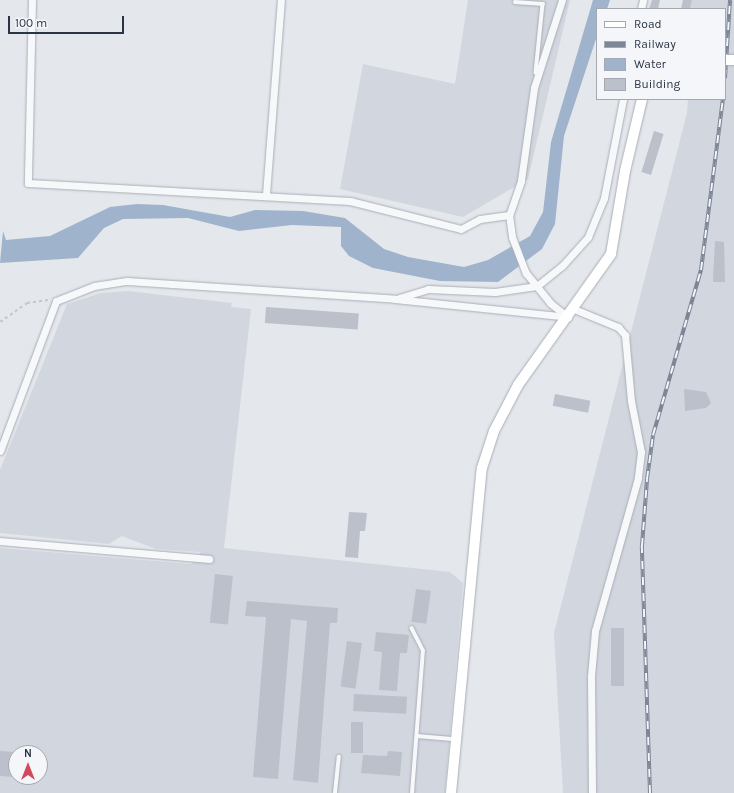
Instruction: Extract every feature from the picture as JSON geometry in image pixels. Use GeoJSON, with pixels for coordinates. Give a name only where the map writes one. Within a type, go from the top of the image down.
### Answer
{"type":"FeatureCollection","features":[{"type":"Feature","properties":{"kind":"street"},"geometry":{"type":"LineString","coordinates":[[32,0],[28,183],[266,194],[350,200],[461,229],[480,219],[509,215]]}},
{"type":"Feature","properties":{"kind":"street"},"geometry":{"type":"LineString","coordinates":[[266,194],[281,0]]}},
{"type":"Feature","properties":{"kind":"street"},"geometry":{"type":"LineString","coordinates":[[562,0],[534,88],[521,181],[509,215],[512,237],[526,273],[537,286],[571,313]]}},
{"type":"Feature","properties":{"kind":"street"},"geometry":{"type":"LineString","coordinates":[[395,299],[428,289],[495,292],[537,286],[562,266],[588,237],[604,198],[623,100]]}},
{"type":"Feature","properties":{"kind":"street"},"geometry":{"type":"LineString","coordinates":[[451,793],[482,468],[494,431],[518,385],[571,313],[611,254],[625,171],[642,100]]}},
{"type":"Feature","properties":{"kind":"street"},"geometry":{"type":"LineString","coordinates":[[0,451],[56,301],[94,286],[127,281],[395,299],[571,313],[618,327],[625,335],[631,401],[641,452],[638,478],[595,631],[591,676],[592,793]]}},
{"type":"Feature","properties":{"kind":"street"},"geometry":{"type":"LineString","coordinates":[[0,541],[210,558]]}},
{"type":"Feature","properties":{"kind":"lane"},"geometry":{"type":"LineString","coordinates":[[515,2],[543,4],[534,88]]}},
{"type":"Feature","properties":{"kind":"lane"},"geometry":{"type":"LineString","coordinates":[[412,629],[423,651],[412,793]]}},
{"type":"Feature","properties":{"kind":"lane"},"geometry":{"type":"LineString","coordinates":[[417,736],[456,739]]}},
{"type":"Feature","properties":{"kind":"lane"},"geometry":{"type":"LineString","coordinates":[[339,757],[335,793],[342,793]]}},
{"type":"Feature","properties":{"kind":"path"},"geometry":{"type":"LineString","coordinates":[[0,322],[27,303],[56,301]]}},
{"type":"Feature","properties":{"kind":"shaded area"},"geometry":{"type":"Polygon","coordinates":[[[468,0],[570,0],[528,179],[463,217],[340,189],[363,64],[455,84],[468,0]]]}},
{"type":"Feature","properties":{"kind":"shaded area"},"geometry":{"type":"Polygon","coordinates":[[[691,0],[734,0],[734,793],[563,793],[554,633],[687,113],[688,100],[726,100],[726,8],[690,8],[691,0]]]}},
{"type":"Feature","properties":{"kind":"shaded area"},"geometry":{"type":"Polygon","coordinates":[[[128,291],[232,303],[231,307],[251,309],[224,548],[450,572],[463,583],[445,793],[0,793],[0,548],[191,564],[201,552],[156,549],[122,536],[109,544],[0,533],[0,470],[67,304],[101,293],[128,291]]]}},
{"type":"Feature","properties":{"kind":"water"},"geometry":{"type":"Polygon","coordinates":[[[593,0],[610,0],[607,8],[596,8],[596,39],[564,136],[555,224],[542,249],[498,282],[440,281],[373,268],[349,256],[341,246],[341,227],[292,225],[239,231],[188,218],[123,219],[104,228],[78,258],[0,263],[3,231],[6,240],[50,236],[110,207],[137,204],[163,205],[230,217],[255,210],[303,211],[345,218],[384,249],[408,257],[464,267],[488,260],[530,236],[543,212],[551,142],[593,0]]]}},
{"type":"Feature","properties":{"kind":"building"},"geometry":{"type":"Polygon","coordinates":[[[652,0],[660,0],[658,8],[649,8],[652,0]]]}},
{"type":"Feature","properties":{"kind":"building"},"geometry":{"type":"Polygon","coordinates":[[[683,0],[692,0],[690,8],[681,8],[683,0]]]}},
{"type":"Feature","properties":{"kind":"building"},"geometry":{"type":"Polygon","coordinates":[[[654,131],[664,134],[651,175],[641,172],[654,131]]]}},
{"type":"Feature","properties":{"kind":"building"},"geometry":{"type":"Polygon","coordinates":[[[715,241],[724,242],[725,282],[713,282],[715,241]]]}},
{"type":"Feature","properties":{"kind":"building"},"geometry":{"type":"Polygon","coordinates":[[[266,307],[359,313],[358,329],[265,323],[266,307]]]}},
{"type":"Feature","properties":{"kind":"building"},"geometry":{"type":"Polygon","coordinates":[[[684,389],[706,392],[711,403],[706,408],[685,411],[684,389]]]}},
{"type":"Feature","properties":{"kind":"building"},"geometry":{"type":"Polygon","coordinates":[[[555,394],[590,401],[588,413],[553,406],[555,394]]]}},
{"type":"Feature","properties":{"kind":"building"},"geometry":{"type":"Polygon","coordinates":[[[349,512],[367,513],[365,531],[360,531],[358,558],[345,557],[349,512]]]}},
{"type":"Feature","properties":{"kind":"building"},"geometry":{"type":"Polygon","coordinates":[[[215,574],[233,576],[228,625],[210,623],[215,574]]]}},
{"type":"Feature","properties":{"kind":"building"},"geometry":{"type":"Polygon","coordinates":[[[416,589],[431,591],[426,624],[411,622],[416,589]]]}},
{"type":"Feature","properties":{"kind":"building"},"geometry":{"type":"Polygon","coordinates":[[[247,601],[338,608],[337,623],[330,623],[318,783],[293,780],[307,621],[291,619],[278,779],[253,777],[266,617],[245,616],[247,601]]]}},
{"type":"Feature","properties":{"kind":"building"},"geometry":{"type":"Polygon","coordinates":[[[611,628],[624,628],[624,686],[611,686],[611,628]]]}},
{"type":"Feature","properties":{"kind":"building"},"geometry":{"type":"Polygon","coordinates":[[[376,632],[409,635],[407,653],[400,653],[397,691],[379,690],[382,652],[374,651],[376,632]]]}},
{"type":"Feature","properties":{"kind":"building"},"geometry":{"type":"Polygon","coordinates":[[[347,641],[362,643],[355,689],[341,687],[347,641]]]}},
{"type":"Feature","properties":{"kind":"building"},"geometry":{"type":"Polygon","coordinates":[[[354,694],[407,697],[406,714],[353,711],[354,694]]]}},
{"type":"Feature","properties":{"kind":"building"},"geometry":{"type":"Polygon","coordinates":[[[351,722],[363,722],[363,753],[351,753],[351,722]]]}},
{"type":"Feature","properties":{"kind":"building"},"geometry":{"type":"Polygon","coordinates":[[[0,751],[8,752],[8,777],[0,776],[0,751]]]}},
{"type":"Feature","properties":{"kind":"building"},"geometry":{"type":"Polygon","coordinates":[[[388,751],[402,752],[400,776],[361,773],[363,755],[387,756],[388,751]]]}},
{"type":"Feature","properties":{"kind":"railway"},"geometry":{"type":"LineString","coordinates":[[726,62],[730,0]]}},
{"type":"Feature","properties":{"kind":"railway"},"geometry":{"type":"LineString","coordinates":[[650,793],[642,546],[647,479],[653,435],[701,270],[723,100]]}}]}
